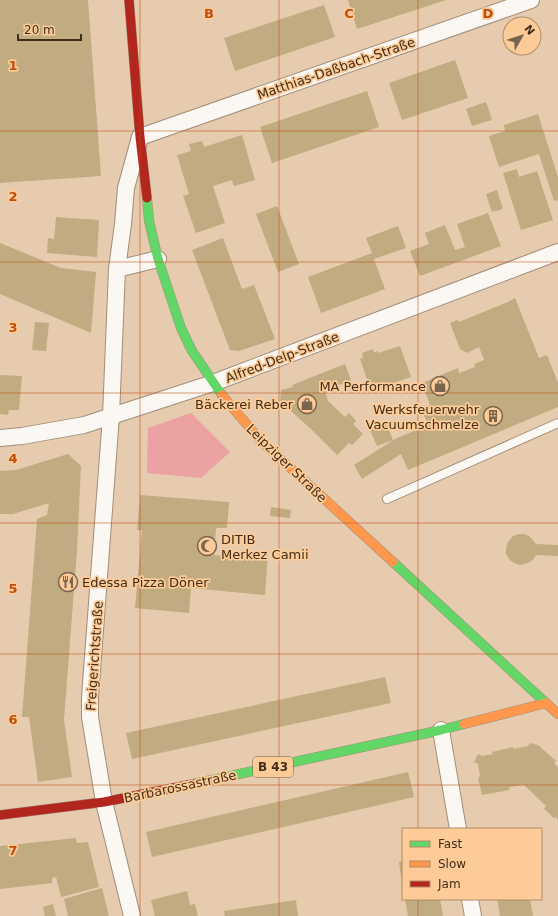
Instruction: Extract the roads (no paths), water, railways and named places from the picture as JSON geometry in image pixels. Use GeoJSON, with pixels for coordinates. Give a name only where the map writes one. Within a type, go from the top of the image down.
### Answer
{"type":"FeatureCollection","features":[{"type":"Feature","properties":{"kind":"main road","name":"Leipziger Straße"},"geometry":{"type":"LineString","coordinates":[[129,0],[140,136],[149,221],[158,259],[181,328],[192,351],[226,401],[264,444],[558,714]]}},
{"type":"Feature","properties":{"kind":"main road","name":"Barbarossastraße"},"geometry":{"type":"LineString","coordinates":[[0,815],[104,802],[441,730],[546,703]]}},
{"type":"Feature","properties":{"kind":"street","name":"Matthias-Daßbach-Straße"},"geometry":{"type":"LineString","coordinates":[[140,136],[531,0]]}},
{"type":"Feature","properties":{"kind":"street","name":"Leipziger Straße"},"geometry":{"type":"LineString","coordinates":[[111,416],[118,269],[126,188],[140,136]]}},
{"type":"Feature","properties":{"kind":"street","name":"Alfred-Delp-Straße"},"geometry":{"type":"LineString","coordinates":[[0,438],[22,436],[84,425],[213,383],[558,252]]}},
{"type":"Feature","properties":{"kind":"street"},"geometry":{"type":"LineString","coordinates":[[118,269],[158,259]]}},
{"type":"Feature","properties":{"kind":"street","name":"Freigerichtstraße"},"geometry":{"type":"LineString","coordinates":[[111,416],[90,698],[90,717],[104,802],[132,916]]}},
{"type":"Feature","properties":{"kind":"street"},"geometry":{"type":"LineString","coordinates":[[441,730],[458,828]]}},
{"type":"Feature","properties":{"kind":"street"},"geometry":{"type":"LineString","coordinates":[[470,900],[473,916]]}},
{"type":"Feature","properties":{"kind":"lane"},"geometry":{"type":"LineString","coordinates":[[387,499],[558,424]]}},
{"type":"Feature","properties":{"kind":"place","name":"MA Performance"},"geometry":{"type":"Point","coordinates":[440,386]}},
{"type":"Feature","properties":{"kind":"place","name":"Bäckerei Reber"},"geometry":{"type":"Point","coordinates":[307,404]}},
{"type":"Feature","properties":{"kind":"place","name":"Werksfeuerwehr Vacuumschmelze"},"geometry":{"type":"Point","coordinates":[493,416]}},
{"type":"Feature","properties":{"kind":"place","name":"DITIB Merkez Camii"},"geometry":{"type":"Point","coordinates":[207,546]}},
{"type":"Feature","properties":{"kind":"place","name":"Edessa Pizza Döner"},"geometry":{"type":"Point","coordinates":[68,582]}}]}
